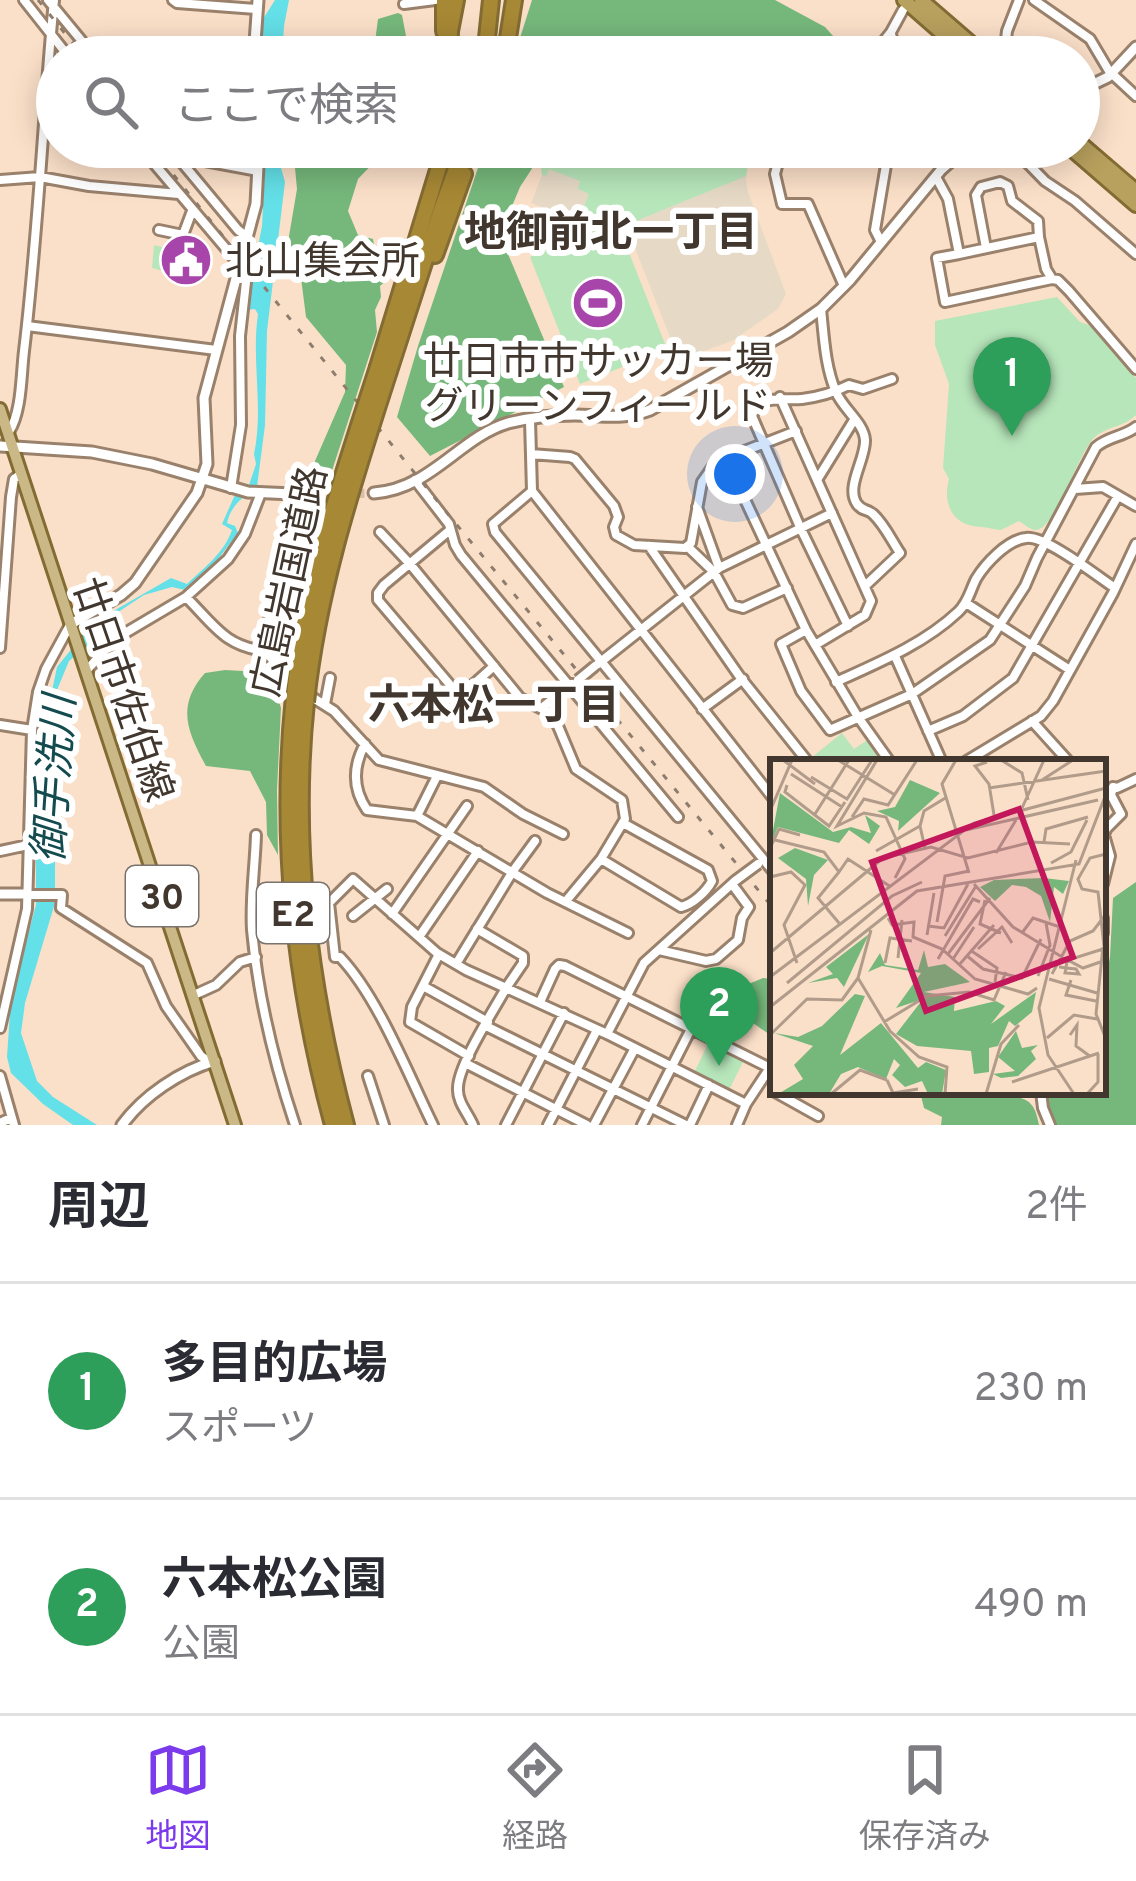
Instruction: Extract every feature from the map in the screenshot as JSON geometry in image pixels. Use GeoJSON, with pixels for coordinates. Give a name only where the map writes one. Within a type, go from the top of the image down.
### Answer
{"type":"FeatureCollection","features":[{"type":"Feature","properties":{"kind":"highway"},"geometry":{"type":"LineString","coordinates":[[439,0],[445,36]]}},
{"type":"Feature","properties":{"kind":"highway"},"geometry":{"type":"LineString","coordinates":[[449,36],[456,0]]}},
{"type":"Feature","properties":{"kind":"highway"},"geometry":{"type":"LineString","coordinates":[[487,36],[491,0]]}},
{"type":"Feature","properties":{"kind":"highway"},"geometry":{"type":"LineString","coordinates":[[508,36],[514,0]]}},
{"type":"Feature","properties":{"kind":"highway"},"geometry":{"type":"LineString","coordinates":[[921,0],[963,36]]}},
{"type":"Feature","properties":{"kind":"highway"},"geometry":{"type":"LineString","coordinates":[[903,5],[942,36]]}},
{"type":"Feature","properties":{"kind":"highway"},"geometry":{"type":"LineString","coordinates":[[1100,160],[1136,191]]}},
{"type":"Feature","properties":{"kind":"highway"},"geometry":{"type":"LineString","coordinates":[[434,206],[441,168]]}},
{"type":"Feature","properties":{"kind":"highway"},"geometry":{"type":"LineString","coordinates":[[434,206],[456,168]]}},
{"type":"Feature","properties":{"kind":"highway"},"geometry":{"type":"LineString","coordinates":[[406,317],[439,247],[461,168]]}},
{"type":"Feature","properties":{"kind":"highway"},"geometry":{"type":"LineString","coordinates":[[1093,168],[1136,205]]}},
{"type":"Feature","properties":{"kind":"highway","name":"広島岩国道路"},"geometry":{"type":"LineString","coordinates":[[383,369],[406,317],[434,206]]}},
{"type":"Feature","properties":{"kind":"highway","name":"広島岩国道路"},"geometry":{"type":"LineString","coordinates":[[333,1125],[310,1030],[293,911],[288,790],[300,699],[332,554],[434,206]]}},
{"type":"Feature","properties":{"kind":"highway","name":"広島岩国道路"},"geometry":{"type":"LineString","coordinates":[[300,699],[307,927],[322,1028],[346,1125]]}},
{"type":"Feature","properties":{"kind":"main road","name":"廿日市佐伯線"},"geometry":{"type":"LineString","coordinates":[[0,409],[6,442],[21,474],[236,1125]]}},
{"type":"Feature","properties":{"kind":"street"},"geometry":{"type":"LineString","coordinates":[[24,0],[53,36]]}},
{"type":"Feature","properties":{"kind":"street"},"geometry":{"type":"LineString","coordinates":[[172,0],[257,4],[255,36]]}},
{"type":"Feature","properties":{"kind":"street"},"geometry":{"type":"LineString","coordinates":[[404,6],[439,0]]}},
{"type":"Feature","properties":{"kind":"street"},"geometry":{"type":"LineString","coordinates":[[1007,36],[1018,0]]}},
{"type":"Feature","properties":{"kind":"street"},"geometry":{"type":"LineString","coordinates":[[1034,0],[1086,36]]}},
{"type":"Feature","properties":{"kind":"street"},"geometry":{"type":"LineString","coordinates":[[51,36],[52,2]]}},
{"type":"Feature","properties":{"kind":"street"},"geometry":{"type":"LineString","coordinates":[[52,2],[79,36]]}},
{"type":"Feature","properties":{"kind":"street"},"geometry":{"type":"LineString","coordinates":[[888,36],[903,5]]}},
{"type":"Feature","properties":{"kind":"street"},"geometry":{"type":"LineString","coordinates":[[891,32],[892,36]]}},
{"type":"Feature","properties":{"kind":"street"},"geometry":{"type":"LineString","coordinates":[[1100,80],[1136,47]]}},
{"type":"Feature","properties":{"kind":"street"},"geometry":{"type":"LineString","coordinates":[[1100,55],[1136,96]]}},
{"type":"Feature","properties":{"kind":"street"},"geometry":{"type":"LineString","coordinates":[[41,168],[16,413],[6,442],[152,464],[258,493],[315,495]]}},
{"type":"Feature","properties":{"kind":"street"},"geometry":{"type":"LineString","coordinates":[[157,168],[192,210],[248,264],[240,336],[242,424],[231,488]]}},
{"type":"Feature","properties":{"kind":"street"},"geometry":{"type":"LineString","coordinates":[[186,168],[247,237]]}},
{"type":"Feature","properties":{"kind":"street"},"geometry":{"type":"LineString","coordinates":[[243,168],[260,171]]}},
{"type":"Feature","properties":{"kind":"street"},"geometry":{"type":"LineString","coordinates":[[0,1028],[30,895],[32,730],[46,668],[73,630],[135,583],[192,502],[202,479],[207,464],[203,404],[256,204],[260,168]]}},
{"type":"Feature","properties":{"kind":"street"},"geometry":{"type":"LineString","coordinates":[[777,168],[782,204],[808,204],[844,286]]}},
{"type":"Feature","properties":{"kind":"street"},"geometry":{"type":"LineString","coordinates":[[881,242],[875,230],[885,168]]}},
{"type":"Feature","properties":{"kind":"street"},"geometry":{"type":"LineString","coordinates":[[374,493],[415,480],[504,424],[571,415],[616,418],[650,410],[788,332],[844,286],[945,168]]}},
{"type":"Feature","properties":{"kind":"street"},"geometry":{"type":"LineString","coordinates":[[1033,168],[1136,254]]}},
{"type":"Feature","properties":{"kind":"street"},"geometry":{"type":"LineString","coordinates":[[0,179],[40,177],[179,194]]}},
{"type":"Feature","properties":{"kind":"street"},"geometry":{"type":"LineString","coordinates":[[936,177],[948,199],[959,254]]}},
{"type":"Feature","properties":{"kind":"street"},"geometry":{"type":"LineString","coordinates":[[986,248],[976,195],[981,187],[1000,182],[1008,186],[1012,201],[1038,220],[1052,279]]}},
{"type":"Feature","properties":{"kind":"street"},"geometry":{"type":"LineString","coordinates":[[159,230],[184,235],[192,210]]}},
{"type":"Feature","properties":{"kind":"street"},"geometry":{"type":"LineString","coordinates":[[1040,237],[937,259],[945,302],[1058,280],[1136,370]]}},
{"type":"Feature","properties":{"kind":"street"},"geometry":{"type":"LineString","coordinates":[[821,309],[836,392],[865,440],[855,501],[873,514],[900,553],[865,586]]}},
{"type":"Feature","properties":{"kind":"street"},"geometry":{"type":"LineString","coordinates":[[27,326],[216,350]]}},
{"type":"Feature","properties":{"kind":"street"},"geometry":{"type":"LineString","coordinates":[[848,626],[752,416],[759,403],[781,397],[795,400],[892,379]]}},
{"type":"Feature","properties":{"kind":"street"},"geometry":{"type":"LineString","coordinates":[[781,397],[871,601],[865,616],[815,645]]}},
{"type":"Feature","properties":{"kind":"street"},"geometry":{"type":"LineString","coordinates":[[530,420],[532,491],[770,794]]}},
{"type":"Feature","properties":{"kind":"street"},"geometry":{"type":"LineString","coordinates":[[818,480],[854,420]]}},
{"type":"Feature","properties":{"kind":"street"},"geometry":{"type":"LineString","coordinates":[[806,630],[781,644],[802,691],[830,730],[912,694],[990,640],[1025,586],[1096,447],[1136,427]]}},
{"type":"Feature","properties":{"kind":"street"},"geometry":{"type":"LineString","coordinates":[[688,547],[706,474],[725,457],[796,431]]}},
{"type":"Feature","properties":{"kind":"street"},"geometry":{"type":"LineString","coordinates":[[531,454],[575,460],[614,506],[618,517],[614,533],[634,545],[688,547],[716,570]]}},
{"type":"Feature","properties":{"kind":"street"},"geometry":{"type":"LineString","coordinates":[[725,457],[806,630],[888,759]]}},
{"type":"Feature","properties":{"kind":"street"},"geometry":{"type":"LineString","coordinates":[[0,648],[11,497],[14,479],[21,474]]}},
{"type":"Feature","properties":{"kind":"street"},"geometry":{"type":"LineString","coordinates":[[415,480],[449,524],[461,555],[574,683],[678,817]]}},
{"type":"Feature","properties":{"kind":"street"},"geometry":{"type":"LineString","coordinates":[[1073,489],[1103,487],[1136,506]]}},
{"type":"Feature","properties":{"kind":"street"},"geometry":{"type":"LineString","coordinates":[[532,491],[494,524],[495,532],[597,664],[765,861],[644,963],[548,1125]]}},
{"type":"Feature","properties":{"kind":"street"},"geometry":{"type":"LineString","coordinates":[[86,669],[115,639],[186,597],[228,559],[252,519],[258,493]]}},
{"type":"Feature","properties":{"kind":"street"},"geometry":{"type":"LineString","coordinates":[[297,495],[270,607],[266,651],[288,682],[325,704],[379,760],[484,788],[563,834]]}},
{"type":"Feature","properties":{"kind":"street"},"geometry":{"type":"LineString","coordinates":[[928,731],[963,716],[1008,684],[1118,496]]}},
{"type":"Feature","properties":{"kind":"street"},"geometry":{"type":"LineString","coordinates":[[697,507],[732,605],[742,608],[787,588]]}},
{"type":"Feature","properties":{"kind":"street"},"geometry":{"type":"LineString","coordinates":[[543,707],[716,570],[832,513]]}},
{"type":"Feature","properties":{"kind":"street"},"geometry":{"type":"LineString","coordinates":[[450,530],[384,585],[378,600],[458,693],[494,666]]}},
{"type":"Feature","properties":{"kind":"street"},"geometry":{"type":"LineString","coordinates":[[380,532],[520,698],[543,707],[558,726],[576,770],[622,800],[623,823],[566,901]]}},
{"type":"Feature","properties":{"kind":"street"},"geometry":{"type":"LineString","coordinates":[[836,682],[895,656],[956,615],[983,568],[1006,547],[1028,537],[1115,588]]}},
{"type":"Feature","properties":{"kind":"street"},"geometry":{"type":"LineString","coordinates":[[970,759],[1042,716],[1136,544]]}},
{"type":"Feature","properties":{"kind":"street"},"geometry":{"type":"LineString","coordinates":[[649,546],[742,679],[806,759]]}},
{"type":"Feature","properties":{"kind":"street"},"geometry":{"type":"LineString","coordinates":[[186,597],[227,640],[245,649],[266,651]]}},
{"type":"Feature","properties":{"kind":"street"},"geometry":{"type":"LineString","coordinates":[[966,603],[1070,670]]}},
{"type":"Feature","properties":{"kind":"street"},"geometry":{"type":"LineString","coordinates":[[895,656],[941,759]]}},
{"type":"Feature","properties":{"kind":"street"},"geometry":{"type":"LineString","coordinates":[[325,704],[329,678]]}},
{"type":"Feature","properties":{"kind":"street"},"geometry":{"type":"LineString","coordinates":[[702,709],[742,679]]}},
{"type":"Feature","properties":{"kind":"street"},"geometry":{"type":"LineString","coordinates":[[1032,722],[1066,759]]}},
{"type":"Feature","properties":{"kind":"street"},"geometry":{"type":"LineString","coordinates":[[0,725],[32,730]]}},
{"type":"Feature","properties":{"kind":"street"},"geometry":{"type":"LineString","coordinates":[[365,744],[355,768],[360,800],[367,810],[417,817],[628,933]]}},
{"type":"Feature","properties":{"kind":"street"},"geometry":{"type":"LineString","coordinates":[[417,817],[437,776]]}},
{"type":"Feature","properties":{"kind":"street"},"geometry":{"type":"LineString","coordinates":[[1108,785],[1118,788],[1136,779]]}},
{"type":"Feature","properties":{"kind":"street"},"geometry":{"type":"LineString","coordinates":[[1106,829],[1121,814],[1108,785]]}},
{"type":"Feature","properties":{"kind":"street"},"geometry":{"type":"LineString","coordinates":[[392,914],[467,806]]}},
{"type":"Feature","properties":{"kind":"street"},"geometry":{"type":"LineString","coordinates":[[601,859],[681,907],[708,889],[712,881],[708,870],[623,823]]}},
{"type":"Feature","properties":{"kind":"street"},"geometry":{"type":"LineString","coordinates":[[256,836],[252,903],[256,957],[279,1077],[295,1125]]}},
{"type":"Feature","properties":{"kind":"street"},"geometry":{"type":"LineString","coordinates":[[456,964],[535,841]]}},
{"type":"Feature","properties":{"kind":"street"},"geometry":{"type":"LineString","coordinates":[[1106,843],[1110,856],[1106,872]]}},
{"type":"Feature","properties":{"kind":"street"},"geometry":{"type":"LineString","coordinates":[[0,851],[28,844]]}},
{"type":"Feature","properties":{"kind":"street"},"geometry":{"type":"LineString","coordinates":[[419,937],[478,851]]}},
{"type":"Feature","properties":{"kind":"street"},"geometry":{"type":"LineString","coordinates":[[433,1125],[367,992],[349,966],[335,957],[329,903],[353,878],[456,964],[746,1104]]}},
{"type":"Feature","properties":{"kind":"street"},"geometry":{"type":"LineString","coordinates":[[658,950],[706,961],[738,940],[748,907],[734,883]]}},
{"type":"Feature","properties":{"kind":"street"},"geometry":{"type":"LineString","coordinates":[[353,916],[387,889]]}},
{"type":"Feature","properties":{"kind":"street"},"geometry":{"type":"LineString","coordinates":[[0,894],[62,895],[61,908],[147,964],[166,1006],[201,1056],[212,1062]]}},
{"type":"Feature","properties":{"kind":"street"},"geometry":{"type":"LineString","coordinates":[[472,1125],[458,1087],[467,1060],[523,963],[523,956],[477,929]]}},
{"type":"Feature","properties":{"kind":"street"},"geometry":{"type":"LineString","coordinates":[[440,954],[409,1015],[410,1022],[556,1110],[590,1125],[634,1048]]}},
{"type":"Feature","properties":{"kind":"street"},"geometry":{"type":"LineString","coordinates":[[194,995],[216,985],[239,962],[256,957]]}},
{"type":"Feature","properties":{"kind":"street"},"geometry":{"type":"LineString","coordinates":[[539,1001],[560,965],[770,1066]]}},
{"type":"Feature","properties":{"kind":"street"},"geometry":{"type":"LineString","coordinates":[[423,986],[543,1054],[688,1125],[709,1085]]}},
{"type":"Feature","properties":{"kind":"street"},"geometry":{"type":"LineString","coordinates":[[642,1125],[713,994]]}},
{"type":"Feature","properties":{"kind":"street"},"geometry":{"type":"LineString","coordinates":[[506,1125],[564,1013]]}},
{"type":"Feature","properties":{"kind":"street"},"geometry":{"type":"LineString","coordinates":[[122,1125],[150,1095],[212,1062]]}},
{"type":"Feature","properties":{"kind":"street"},"geometry":{"type":"LineString","coordinates":[[737,1125],[770,1068]]}},
{"type":"Feature","properties":{"kind":"street"},"geometry":{"type":"LineString","coordinates":[[0,1076],[13,1122],[0,1123]]}},
{"type":"Feature","properties":{"kind":"street"},"geometry":{"type":"LineString","coordinates":[[368,1076],[384,1125]]}},
{"type":"Feature","properties":{"kind":"street"},"geometry":{"type":"LineString","coordinates":[[760,1083],[770,1089]]}},
{"type":"Feature","properties":{"kind":"street"},"geometry":{"type":"LineString","coordinates":[[781,1095],[818,1117]]}},
{"type":"Feature","properties":{"kind":"street"},"geometry":{"type":"LineString","coordinates":[[796,1104],[801,1095]]}},
{"type":"Feature","properties":{"kind":"street"},"geometry":{"type":"LineString","coordinates":[[1041,1095],[1050,1125]]}},
{"type":"Feature","properties":{"kind":"shaded area"},"geometry":{"type":"Polygon","coordinates":[[[541,168],[747,168],[748,192],[786,294],[778,309],[732,341],[679,360],[621,213],[587,225],[531,203],[541,168]]]}},
{"type":"Feature","properties":{"kind":"green space"},"geometry":{"type":"Polygon","coordinates":[[[532,0],[775,0],[833,36],[521,36],[532,0]]]}},
{"type":"Feature","properties":{"kind":"green space"},"geometry":{"type":"Polygon","coordinates":[[[402,15],[406,36],[376,36],[378,19],[402,15]]]}},
{"type":"Feature","properties":{"kind":"green space"},"geometry":{"type":"Polygon","coordinates":[[[295,168],[369,168],[358,179],[348,211],[358,235],[373,239],[377,263],[394,267],[380,286],[377,332],[318,514],[286,656],[273,657],[270,626],[283,562],[299,507],[318,496],[315,461],[345,392],[346,365],[306,317],[301,278],[291,254],[289,236],[297,189],[295,168]]]}},
{"type":"Feature","properties":{"kind":"green space"},"geometry":{"type":"Polygon","coordinates":[[[478,168],[532,168],[500,235],[564,387],[430,456],[397,417],[478,168]]]}},
{"type":"Feature","properties":{"kind":"green space"},"geometry":{"type":"Polygon","coordinates":[[[541,168],[747,168],[746,176],[626,225],[620,213],[587,225],[578,222],[589,194],[578,189],[580,181],[549,169],[542,175],[541,168]]]}},
{"type":"Feature","properties":{"kind":"green space","name":"廿日市市サッカー場 グリーンフィールド"},"geometry":{"type":"Polygon","coordinates":[[[617,222],[667,349],[580,384],[530,257],[617,222]]]}},
{"type":"Feature","properties":{"kind":"green space"},"geometry":{"type":"Polygon","coordinates":[[[154,245],[197,251],[193,266],[206,270],[203,282],[152,268],[154,245]]]}},
{"type":"Feature","properties":{"kind":"green space"},"geometry":{"type":"Polygon","coordinates":[[[1057,297],[1080,322],[1092,326],[1136,378],[1136,415],[1088,445],[1043,527],[1035,530],[1019,521],[998,530],[963,523],[949,505],[949,479],[943,468],[949,384],[935,345],[935,321],[1057,297]]]}},
{"type":"Feature","properties":{"kind":"green space"},"geometry":{"type":"Polygon","coordinates":[[[243,671],[277,695],[281,708],[278,855],[267,835],[266,802],[250,771],[206,766],[190,730],[188,708],[196,685],[205,673],[243,671]]]}},
{"type":"Feature","properties":{"kind":"green space"},"geometry":{"type":"Polygon","coordinates":[[[842,733],[854,749],[869,739],[883,759],[812,759],[842,733]]]}},
{"type":"Feature","properties":{"kind":"green space"},"geometry":{"type":"Polygon","coordinates":[[[1136,882],[1136,1125],[1052,1125],[1044,1095],[1106,1095],[1106,978],[1113,898],[1136,882]]]}},
{"type":"Feature","properties":{"kind":"green space"},"geometry":{"type":"Polygon","coordinates":[[[770,979],[770,1035],[727,1005],[720,990],[727,985],[739,988],[770,979]]]}},
{"type":"Feature","properties":{"kind":"green space"},"geometry":{"type":"Polygon","coordinates":[[[709,1042],[744,1060],[729,1090],[694,1073],[709,1042]]]}},
{"type":"Feature","properties":{"kind":"green space"},"geometry":{"type":"Polygon","coordinates":[[[921,1095],[1007,1095],[1028,1101],[1039,1125],[941,1125],[942,1117],[924,1108],[921,1095]]]}},
{"type":"Feature","properties":{"kind":"water"},"geometry":{"type":"Polygon","coordinates":[[[275,0],[289,0],[283,36],[263,36],[263,19],[275,0]]]}},
{"type":"Feature","properties":{"kind":"water","name":"御手洗川"},"geometry":{"type":"Polygon","coordinates":[[[265,168],[281,168],[285,182],[267,331],[265,425],[257,487],[231,511],[227,523],[238,533],[185,590],[172,587],[144,595],[103,622],[86,647],[69,661],[57,690],[61,713],[55,780],[55,903],[25,1003],[21,1033],[37,1081],[97,1125],[73,1125],[11,1073],[7,1057],[11,997],[36,905],[36,814],[51,726],[49,705],[57,667],[82,636],[103,617],[171,578],[187,584],[219,553],[232,530],[222,524],[238,488],[249,485],[256,464],[258,314],[255,309],[246,310],[262,226],[265,168]]]}},
{"type":"Feature","properties":{"kind":"tunnel"},"geometry":{"type":"LineString","coordinates":[[315,495],[374,493]]}},
{"type":"Feature","properties":{"kind":"railway"},"geometry":{"type":"LineString","coordinates":[[38,0],[67,36]]}},
{"type":"Feature","properties":{"kind":"railway"},"geometry":{"type":"LineString","coordinates":[[168,168],[770,904]]}},
{"type":"Feature","properties":{"kind":"place","name":"北山集会所"},"geometry":{"type":"Point","coordinates":[186,260]}},
{"type":"Feature","properties":{"kind":"place","name":"廿日市市サッカー場 グリーンフィールド"},"geometry":{"type":"Point","coordinates":[598,303]}},
{"type":"Feature","properties":{"kind":"place","name":"多目的広場"},"geometry":{"type":"Point","coordinates":[1012,436]}},
{"type":"Feature","properties":{"kind":"place","name":"六本松公園"},"geometry":{"type":"Point","coordinates":[719,1066]}},
{"type":"Feature","properties":{"kind":"district","name":"地御前北一丁目"},"geometry":{"type":"Point","coordinates":[611,231]}},
{"type":"Feature","properties":{"kind":"district","name":"六本松一丁目"},"geometry":{"type":"Point","coordinates":[494,704]}}]}
